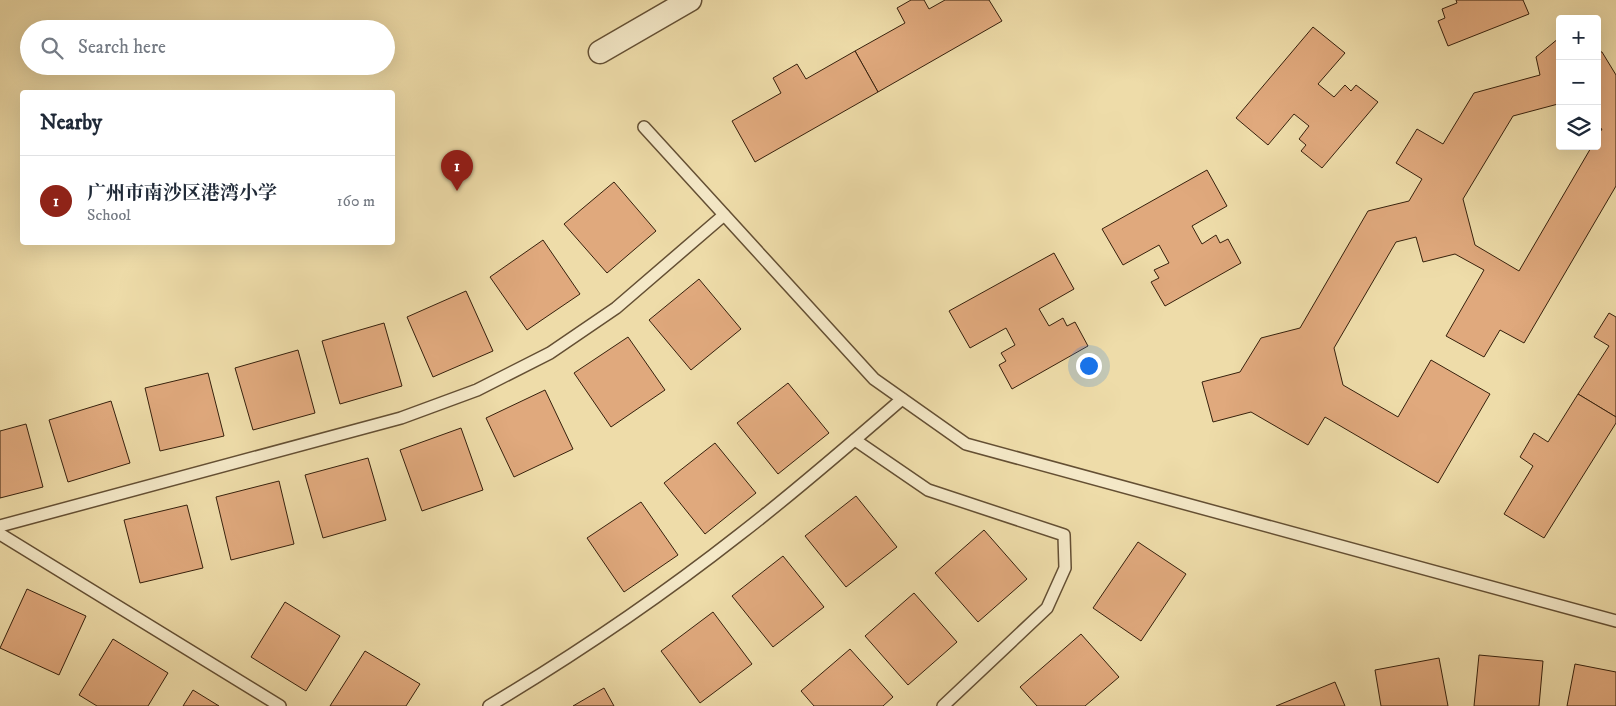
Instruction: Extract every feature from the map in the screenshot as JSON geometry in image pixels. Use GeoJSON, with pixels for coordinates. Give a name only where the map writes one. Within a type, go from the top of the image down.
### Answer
{"type":"FeatureCollection","features":[{"type":"Feature","properties":{"kind":"street"},"geometry":{"type":"LineString","coordinates":[[600,52],[690,0]]}},
{"type":"Feature","properties":{"kind":"lane"},"geometry":{"type":"LineString","coordinates":[[644,127],[874,379],[966,444],[1616,621]]}},
{"type":"Feature","properties":{"kind":"lane"},"geometry":{"type":"LineString","coordinates":[[0,526],[401,418],[477,390],[550,353],[616,308],[724,215]]}},
{"type":"Feature","properties":{"kind":"lane"},"geometry":{"type":"LineString","coordinates":[[489,706],[601,636],[670,587],[746,530],[902,399]]}},
{"type":"Feature","properties":{"kind":"lane"},"geometry":{"type":"LineString","coordinates":[[855,440],[928,490],[1064,536],[1064,568],[1047,608],[943,706]]}},
{"type":"Feature","properties":{"kind":"lane"},"geometry":{"type":"LineString","coordinates":[[0,534],[280,706]]}},
{"type":"Feature","properties":{"kind":"building"},"geometry":{"type":"Polygon","coordinates":[[[911,0],[924,0],[929,9],[945,0],[989,0],[1002,21],[878,92],[855,51],[905,23],[897,8],[911,0]]]}},
{"type":"Feature","properties":{"kind":"building"},"geometry":{"type":"Polygon","coordinates":[[[1456,0],[1523,0],[1529,14],[1448,46],[1438,21],[1445,18],[1442,9],[1457,3],[1456,0]]]}},
{"type":"Feature","properties":{"kind":"building"},"geometry":{"type":"Polygon","coordinates":[[[1313,27],[1345,53],[1318,84],[1334,97],[1345,85],[1351,91],[1356,85],[1378,102],[1322,168],[1301,151],[1306,145],[1299,139],[1309,126],[1294,114],[1268,145],[1236,118],[1313,27]]]}},
{"type":"Feature","properties":{"kind":"building"},"geometry":{"type":"Polygon","coordinates":[[[1556,40],[1556,105],[1513,116],[1463,199],[1475,245],[1519,271],[1590,150],[1601,150],[1601,52],[1616,75],[1616,186],[1524,343],[1500,330],[1484,357],[1446,336],[1484,270],[1455,254],[1423,262],[1416,237],[1396,242],[1334,348],[1343,385],[1398,417],[1431,360],[1490,394],[1438,483],[1325,417],[1308,445],[1251,412],[1213,422],[1202,382],[1240,372],[1261,338],[1300,328],[1368,211],[1409,201],[1422,179],[1396,163],[1417,129],[1443,144],[1474,93],[1540,75],[1536,57],[1556,40]]]}},
{"type":"Feature","properties":{"kind":"building"},"geometry":{"type":"Polygon","coordinates":[[[855,51],[878,92],[755,162],[732,121],[781,93],[773,78],[797,64],[806,79],[855,51]]]}},
{"type":"Feature","properties":{"kind":"building"},"geometry":{"type":"Polygon","coordinates":[[[1207,170],[1227,206],[1192,226],[1202,244],[1216,235],[1220,243],[1228,239],[1241,263],[1165,306],[1151,282],[1159,278],[1154,270],[1169,263],[1159,245],[1123,265],[1102,229],[1207,170]]]}},
{"type":"Feature","properties":{"kind":"building"},"geometry":{"type":"Polygon","coordinates":[[[614,182],[656,231],[607,273],[564,224],[614,182]]]}},
{"type":"Feature","properties":{"kind":"building"},"geometry":{"type":"Polygon","coordinates":[[[543,240],[580,294],[527,330],[490,277],[543,240]]]}},
{"type":"Feature","properties":{"kind":"building"},"geometry":{"type":"Polygon","coordinates":[[[1054,253],[1074,289],[1039,309],[1049,326],[1063,318],[1067,326],[1075,322],[1088,346],[1012,389],[999,365],[1006,361],[1001,353],[1015,345],[1006,328],[970,348],[949,311],[1054,253]]]}},
{"type":"Feature","properties":{"kind":"building"},"geometry":{"type":"Polygon","coordinates":[[[699,279],[741,329],[691,370],[649,320],[699,279]]]}},
{"type":"Feature","properties":{"kind":"building"},"geometry":{"type":"Polygon","coordinates":[[[466,291],[493,351],[433,377],[407,317],[466,291]]]}},
{"type":"Feature","properties":{"kind":"building"},"geometry":{"type":"Polygon","coordinates":[[[1609,313],[1616,317],[1616,417],[1578,394],[1609,346],[1594,337],[1609,313]]]}},
{"type":"Feature","properties":{"kind":"building"},"geometry":{"type":"Polygon","coordinates":[[[384,323],[402,386],[340,404],[322,341],[384,323]]]}},
{"type":"Feature","properties":{"kind":"building"},"geometry":{"type":"Polygon","coordinates":[[[628,337],[665,390],[611,427],[574,373],[628,337]]]}},
{"type":"Feature","properties":{"kind":"building"},"geometry":{"type":"Polygon","coordinates":[[[298,350],[315,413],[253,430],[235,368],[298,350]]]}},
{"type":"Feature","properties":{"kind":"building"},"geometry":{"type":"Polygon","coordinates":[[[208,373],[224,436],[160,451],[145,388],[208,373]]]}},
{"type":"Feature","properties":{"kind":"building"},"geometry":{"type":"Polygon","coordinates":[[[788,383],[829,433],[778,474],[737,423],[788,383]]]}},
{"type":"Feature","properties":{"kind":"building"},"geometry":{"type":"Polygon","coordinates":[[[545,390],[573,449],[514,477],[486,418],[545,390]]]}},
{"type":"Feature","properties":{"kind":"building"},"geometry":{"type":"Polygon","coordinates":[[[1578,394],[1616,417],[1616,423],[1544,538],[1504,514],[1533,466],[1520,457],[1534,433],[1548,442],[1578,394]]]}},
{"type":"Feature","properties":{"kind":"building"},"geometry":{"type":"Polygon","coordinates":[[[111,401],[130,463],[68,482],[49,420],[111,401]]]}},
{"type":"Feature","properties":{"kind":"building"},"geometry":{"type":"Polygon","coordinates":[[[26,424],[43,487],[0,498],[0,431],[26,424]]]}},
{"type":"Feature","properties":{"kind":"building"},"geometry":{"type":"Polygon","coordinates":[[[461,428],[483,490],[422,511],[400,450],[461,428]]]}},
{"type":"Feature","properties":{"kind":"building"},"geometry":{"type":"Polygon","coordinates":[[[715,443],[756,493],[705,534],[664,483],[715,443]]]}},
{"type":"Feature","properties":{"kind":"building"},"geometry":{"type":"Polygon","coordinates":[[[368,458],[386,520],[323,538],[305,475],[368,458]]]}},
{"type":"Feature","properties":{"kind":"building"},"geometry":{"type":"Polygon","coordinates":[[[279,481],[294,544],[231,560],[216,497],[279,481]]]}},
{"type":"Feature","properties":{"kind":"building"},"geometry":{"type":"Polygon","coordinates":[[[856,496],[897,547],[846,587],[805,536],[856,496]]]}},
{"type":"Feature","properties":{"kind":"building"},"geometry":{"type":"Polygon","coordinates":[[[641,502],[678,555],[624,592],[587,538],[641,502]]]}},
{"type":"Feature","properties":{"kind":"building"},"geometry":{"type":"Polygon","coordinates":[[[187,505],[203,568],[140,583],[124,520],[187,505]]]}},
{"type":"Feature","properties":{"kind":"building"},"geometry":{"type":"Polygon","coordinates":[[[984,530],[1027,579],[978,622],[935,573],[984,530]]]}},
{"type":"Feature","properties":{"kind":"building"},"geometry":{"type":"Polygon","coordinates":[[[1138,542],[1186,574],[1141,641],[1093,608],[1138,542]]]}},
{"type":"Feature","properties":{"kind":"building"},"geometry":{"type":"Polygon","coordinates":[[[783,556],[824,607],[773,647],[732,596],[783,556]]]}},
{"type":"Feature","properties":{"kind":"building"},"geometry":{"type":"Polygon","coordinates":[[[27,589],[86,616],[59,675],[0,648],[27,589]]]}},
{"type":"Feature","properties":{"kind":"building"},"geometry":{"type":"Polygon","coordinates":[[[914,593],[957,642],[908,685],[865,636],[914,593]]]}},
{"type":"Feature","properties":{"kind":"building"},"geometry":{"type":"Polygon","coordinates":[[[285,602],[340,636],[306,691],[251,657],[285,602]]]}},
{"type":"Feature","properties":{"kind":"building"},"geometry":{"type":"Polygon","coordinates":[[[713,612],[752,664],[700,703],[661,651],[713,612]]]}},
{"type":"Feature","properties":{"kind":"building"},"geometry":{"type":"Polygon","coordinates":[[[1081,634],[1119,677],[1085,706],[1037,706],[1020,687],[1081,634]]]}},
{"type":"Feature","properties":{"kind":"building"},"geometry":{"type":"Polygon","coordinates":[[[113,639],[168,673],[148,706],[97,706],[79,695],[113,639]]]}},
{"type":"Feature","properties":{"kind":"building"},"geometry":{"type":"Polygon","coordinates":[[[850,649],[893,697],[883,706],[814,706],[801,691],[850,649]]]}},
{"type":"Feature","properties":{"kind":"building"},"geometry":{"type":"Polygon","coordinates":[[[365,651],[420,684],[406,706],[330,706],[365,651]]]}},
{"type":"Feature","properties":{"kind":"building"},"geometry":{"type":"Polygon","coordinates":[[[1479,655],[1543,661],[1539,706],[1474,706],[1479,655]]]}},
{"type":"Feature","properties":{"kind":"building"},"geometry":{"type":"Polygon","coordinates":[[[1439,658],[1448,706],[1381,706],[1375,670],[1439,658]]]}},
{"type":"Feature","properties":{"kind":"building"},"geometry":{"type":"Polygon","coordinates":[[[1575,664],[1616,672],[1616,706],[1567,706],[1575,664]]]}},
{"type":"Feature","properties":{"kind":"building"},"geometry":{"type":"Polygon","coordinates":[[[1335,682],[1345,706],[1276,706],[1335,682]]]}},
{"type":"Feature","properties":{"kind":"building"},"geometry":{"type":"Polygon","coordinates":[[[604,688],[614,706],[573,706],[604,688]]]}},
{"type":"Feature","properties":{"kind":"building"},"geometry":{"type":"Polygon","coordinates":[[[193,690],[219,706],[183,706],[193,690]]]}},
{"type":"Feature","properties":{"kind":"place","name":"广州市南沙区港湾小学"},"geometry":{"type":"Point","coordinates":[457,191]}}]}
